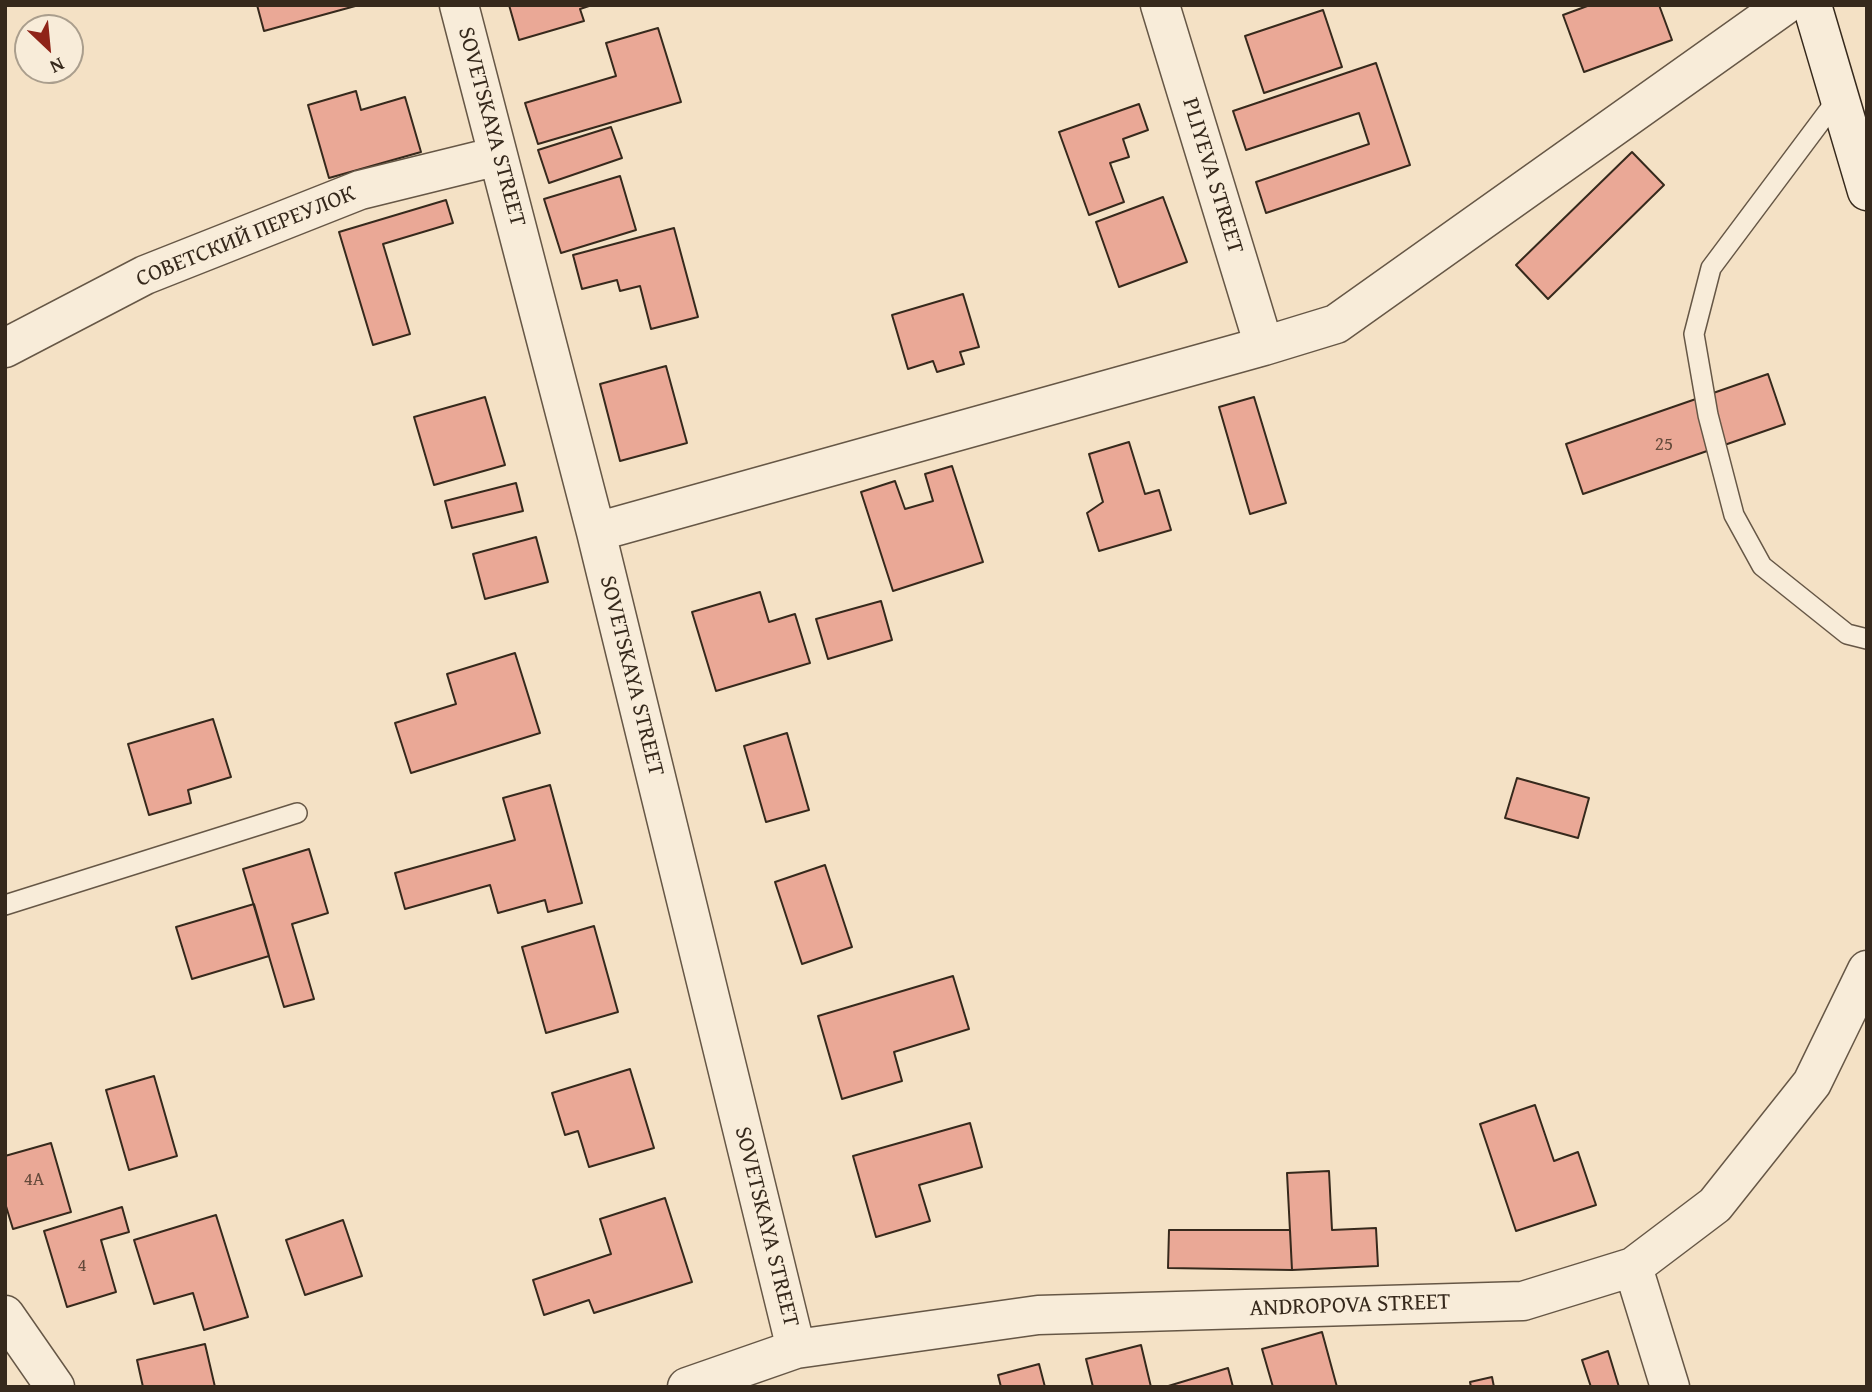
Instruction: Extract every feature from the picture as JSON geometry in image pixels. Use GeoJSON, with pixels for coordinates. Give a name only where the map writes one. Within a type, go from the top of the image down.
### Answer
{"type":"FeatureCollection","features":[{"type":"Feature","properties":{"kind":"street","name":"SOVETSKAYA STREET"},"geometry":{"type":"LineString","coordinates":[[459,5],[596,532],[796,1349]]}},
{"type":"Feature","properties":{"kind":"street","name":"PLIYEVA STREET"},"geometry":{"type":"LineString","coordinates":[[1160,5],[1264,346]]}},
{"type":"Feature","properties":{"kind":"street"},"geometry":{"type":"LineString","coordinates":[[596,532],[1336,324],[1784,5]]}},
{"type":"Feature","properties":{"kind":"street"},"geometry":{"type":"LineString","coordinates":[[1812,5],[1867,191]]}},
{"type":"Feature","properties":{"kind":"street","name":"СОВЕТСКИЙ ПЕРЕУЛОК"},"geometry":{"type":"LineString","coordinates":[[5,348],[145,275],[359,190],[498,156]]}},
{"type":"Feature","properties":{"kind":"street","name":"ANDROPOVA STREET"},"geometry":{"type":"LineString","coordinates":[[687,1387],[796,1349],[1038,1315],[1524,1301],[1633,1267],[1715,1205],[1812,1083],[1867,971]]}},
{"type":"Feature","properties":{"kind":"street"},"geometry":{"type":"LineString","coordinates":[[1633,1267],[1670,1387]]}},
{"type":"Feature","properties":{"kind":"street"},"geometry":{"type":"LineString","coordinates":[[5,1315],[55,1387]]}},
{"type":"Feature","properties":{"kind":"lane"},"geometry":{"type":"LineString","coordinates":[[1839,97],[1711,268],[1694,334],[1708,415],[1734,515],[1762,566],[1847,634],[1867,639]]}},
{"type":"Feature","properties":{"kind":"lane"},"geometry":{"type":"LineString","coordinates":[[5,905],[297,813]]}},
{"type":"Feature","properties":{"kind":"building"},"geometry":{"type":"Polygon","coordinates":[[[257,5],[359,5],[264,31],[257,5]]]}},
{"type":"Feature","properties":{"kind":"building"},"geometry":{"type":"Polygon","coordinates":[[[509,5],[592,5],[580,9],[584,21],[519,40],[509,5]]]}},
{"type":"Feature","properties":{"kind":"building"},"geometry":{"type":"Polygon","coordinates":[[[1590,5],[1659,5],[1672,40],[1584,72],[1563,15],[1590,5]]]}},
{"type":"Feature","properties":{"kind":"building"},"geometry":{"type":"Polygon","coordinates":[[[1323,10],[1342,67],[1264,93],[1245,36],[1323,10]]]}},
{"type":"Feature","properties":{"kind":"building"},"geometry":{"type":"Polygon","coordinates":[[[658,28],[681,102],[538,144],[525,103],[616,76],[606,43],[658,28]]]}},
{"type":"Feature","properties":{"kind":"building"},"geometry":{"type":"Polygon","coordinates":[[[1376,63],[1410,165],[1266,213],[1256,182],[1369,144],[1359,113],[1246,150],[1233,111],[1376,63]]]}},
{"type":"Feature","properties":{"kind":"building"},"geometry":{"type":"Polygon","coordinates":[[[356,91],[361,110],[405,97],[421,152],[329,178],[308,105],[356,91]]]}},
{"type":"Feature","properties":{"kind":"building"},"geometry":{"type":"Polygon","coordinates":[[[1139,104],[1148,130],[1123,139],[1129,157],[1110,163],[1124,202],[1089,215],[1059,132],[1139,104]]]}},
{"type":"Feature","properties":{"kind":"building"},"geometry":{"type":"Polygon","coordinates":[[[611,127],[622,158],[549,183],[538,150],[611,127]]]}},
{"type":"Feature","properties":{"kind":"building"},"geometry":{"type":"Polygon","coordinates":[[[1632,152],[1664,185],[1548,299],[1516,265],[1632,152]]]}},
{"type":"Feature","properties":{"kind":"building"},"geometry":{"type":"Polygon","coordinates":[[[620,176],[636,230],[561,253],[544,199],[620,176]]]}},
{"type":"Feature","properties":{"kind":"building"},"geometry":{"type":"Polygon","coordinates":[[[1163,197],[1187,262],[1119,287],[1096,222],[1163,197]]]}},
{"type":"Feature","properties":{"kind":"building"},"geometry":{"type":"Polygon","coordinates":[[[446,200],[453,223],[383,244],[410,334],[373,345],[339,232],[446,200]]]}},
{"type":"Feature","properties":{"kind":"building"},"geometry":{"type":"Polygon","coordinates":[[[674,228],[698,317],[651,329],[640,286],[620,291],[617,280],[582,289],[573,255],[674,228]]]}},
{"type":"Feature","properties":{"kind":"building"},"geometry":{"type":"Polygon","coordinates":[[[963,294],[979,347],[960,352],[964,364],[937,372],[933,361],[908,369],[892,315],[963,294]]]}},
{"type":"Feature","properties":{"kind":"building"},"geometry":{"type":"Polygon","coordinates":[[[666,366],[687,443],[620,461],[600,384],[666,366]]]}},
{"type":"Feature","properties":{"kind":"building"},"geometry":{"type":"Polygon","coordinates":[[[1768,374],[1785,424],[1583,494],[1566,444],[1768,374]]]}},
{"type":"Feature","properties":{"kind":"building"},"geometry":{"type":"Polygon","coordinates":[[[485,397],[505,465],[434,485],[414,417],[485,397]]]}},
{"type":"Feature","properties":{"kind":"building"},"geometry":{"type":"Polygon","coordinates":[[[1254,397],[1286,503],[1250,514],[1219,407],[1254,397]]]}},
{"type":"Feature","properties":{"kind":"building"},"geometry":{"type":"Polygon","coordinates":[[[1129,442],[1145,494],[1159,490],[1171,530],[1099,551],[1087,513],[1103,502],[1089,454],[1129,442]]]}},
{"type":"Feature","properties":{"kind":"building"},"geometry":{"type":"Polygon","coordinates":[[[952,466],[983,562],[893,591],[861,492],[895,481],[905,509],[933,501],[925,474],[952,466]]]}},
{"type":"Feature","properties":{"kind":"building"},"geometry":{"type":"Polygon","coordinates":[[[516,483],[523,511],[452,528],[445,501],[516,483]]]}},
{"type":"Feature","properties":{"kind":"building"},"geometry":{"type":"Polygon","coordinates":[[[536,537],[548,582],[485,599],[473,554],[536,537]]]}},
{"type":"Feature","properties":{"kind":"building"},"geometry":{"type":"Polygon","coordinates":[[[760,592],[769,622],[795,614],[810,663],[716,691],[692,612],[760,592]]]}},
{"type":"Feature","properties":{"kind":"building"},"geometry":{"type":"Polygon","coordinates":[[[881,601],[892,640],[828,659],[816,619],[881,601]]]}},
{"type":"Feature","properties":{"kind":"building"},"geometry":{"type":"Polygon","coordinates":[[[515,653],[540,733],[411,773],[395,723],[456,704],[447,674],[515,653]]]}},
{"type":"Feature","properties":{"kind":"building"},"geometry":{"type":"Polygon","coordinates":[[[213,719],[231,777],[188,790],[191,803],[149,815],[128,744],[213,719]]]}},
{"type":"Feature","properties":{"kind":"building"},"geometry":{"type":"Polygon","coordinates":[[[787,733],[809,810],[766,822],[744,746],[787,733]]]}},
{"type":"Feature","properties":{"kind":"building"},"geometry":{"type":"Polygon","coordinates":[[[1517,778],[1589,798],[1578,838],[1505,818],[1517,778]]]}},
{"type":"Feature","properties":{"kind":"building"},"geometry":{"type":"Polygon","coordinates":[[[550,785],[582,903],[548,912],[545,900],[498,913],[490,885],[405,909],[395,873],[515,840],[503,798],[550,785]]]}},
{"type":"Feature","properties":{"kind":"building"},"geometry":{"type":"Polygon","coordinates":[[[309,849],[328,913],[292,924],[314,999],[284,1007],[243,869],[309,849]]]}},
{"type":"Feature","properties":{"kind":"building"},"geometry":{"type":"Polygon","coordinates":[[[825,865],[852,947],[802,964],[775,882],[825,865]]]}},
{"type":"Feature","properties":{"kind":"building"},"geometry":{"type":"Polygon","coordinates":[[[254,904],[269,956],[192,979],[176,927],[254,904]]]}},
{"type":"Feature","properties":{"kind":"building"},"geometry":{"type":"Polygon","coordinates":[[[594,926],[618,1012],[546,1033],[522,947],[594,926]]]}},
{"type":"Feature","properties":{"kind":"building"},"geometry":{"type":"Polygon","coordinates":[[[953,976],[969,1029],[894,1052],[902,1081],[842,1099],[818,1016],[953,976]]]}},
{"type":"Feature","properties":{"kind":"building"},"geometry":{"type":"Polygon","coordinates":[[[630,1069],[654,1148],[589,1167],[578,1131],[565,1135],[552,1093],[630,1069]]]}},
{"type":"Feature","properties":{"kind":"building"},"geometry":{"type":"Polygon","coordinates":[[[154,1076],[177,1156],[129,1170],[106,1090],[154,1076]]]}},
{"type":"Feature","properties":{"kind":"building"},"geometry":{"type":"Polygon","coordinates":[[[1535,1105],[1554,1161],[1578,1152],[1596,1205],[1516,1231],[1480,1124],[1535,1105]]]}},
{"type":"Feature","properties":{"kind":"building"},"geometry":{"type":"Polygon","coordinates":[[[970,1123],[982,1167],[919,1185],[930,1221],[876,1237],[853,1156],[970,1123]]]}},
{"type":"Feature","properties":{"kind":"building"},"geometry":{"type":"Polygon","coordinates":[[[51,1143],[71,1212],[13,1229],[5,1203],[5,1156],[51,1143]]]}},
{"type":"Feature","properties":{"kind":"building"},"geometry":{"type":"Polygon","coordinates":[[[1329,1171],[1332,1230],[1376,1228],[1378,1266],[1292,1270],[1287,1173],[1329,1171]]]}},
{"type":"Feature","properties":{"kind":"building"},"geometry":{"type":"Polygon","coordinates":[[[665,1198],[692,1282],[594,1313],[589,1300],[544,1315],[533,1280],[611,1254],[600,1219],[665,1198]]]}},
{"type":"Feature","properties":{"kind":"building"},"geometry":{"type":"Polygon","coordinates":[[[122,1207],[129,1232],[101,1240],[116,1292],[67,1307],[44,1231],[122,1207]]]}},
{"type":"Feature","properties":{"kind":"building"},"geometry":{"type":"Polygon","coordinates":[[[216,1215],[248,1317],[204,1330],[193,1293],[154,1304],[134,1240],[216,1215]]]}},
{"type":"Feature","properties":{"kind":"building"},"geometry":{"type":"Polygon","coordinates":[[[343,1220],[362,1276],[305,1295],[286,1240],[343,1220]]]}},
{"type":"Feature","properties":{"kind":"building"},"geometry":{"type":"Polygon","coordinates":[[[1169,1230],[1290,1230],[1292,1270],[1168,1268],[1169,1230]]]}},
{"type":"Feature","properties":{"kind":"building"},"geometry":{"type":"Polygon","coordinates":[[[1322,1332],[1337,1387],[1273,1387],[1262,1349],[1322,1332]]]}},
{"type":"Feature","properties":{"kind":"building"},"geometry":{"type":"Polygon","coordinates":[[[205,1344],[215,1387],[143,1387],[137,1360],[205,1344]]]}},
{"type":"Feature","properties":{"kind":"building"},"geometry":{"type":"Polygon","coordinates":[[[1141,1345],[1151,1387],[1093,1387],[1086,1359],[1141,1345]]]}},
{"type":"Feature","properties":{"kind":"building"},"geometry":{"type":"Polygon","coordinates":[[[1608,1351],[1619,1387],[1591,1387],[1582,1360],[1608,1351]]]}},
{"type":"Feature","properties":{"kind":"building"},"geometry":{"type":"Polygon","coordinates":[[[1039,1364],[1045,1387],[1001,1387],[998,1375],[1039,1364]]]}},
{"type":"Feature","properties":{"kind":"building"},"geometry":{"type":"Polygon","coordinates":[[[1228,1368],[1233,1387],[1165,1387],[1228,1368]]]}},
{"type":"Feature","properties":{"kind":"building"},"geometry":{"type":"Polygon","coordinates":[[[1492,1377],[1494,1387],[1471,1387],[1470,1382],[1492,1377]]]}}]}
